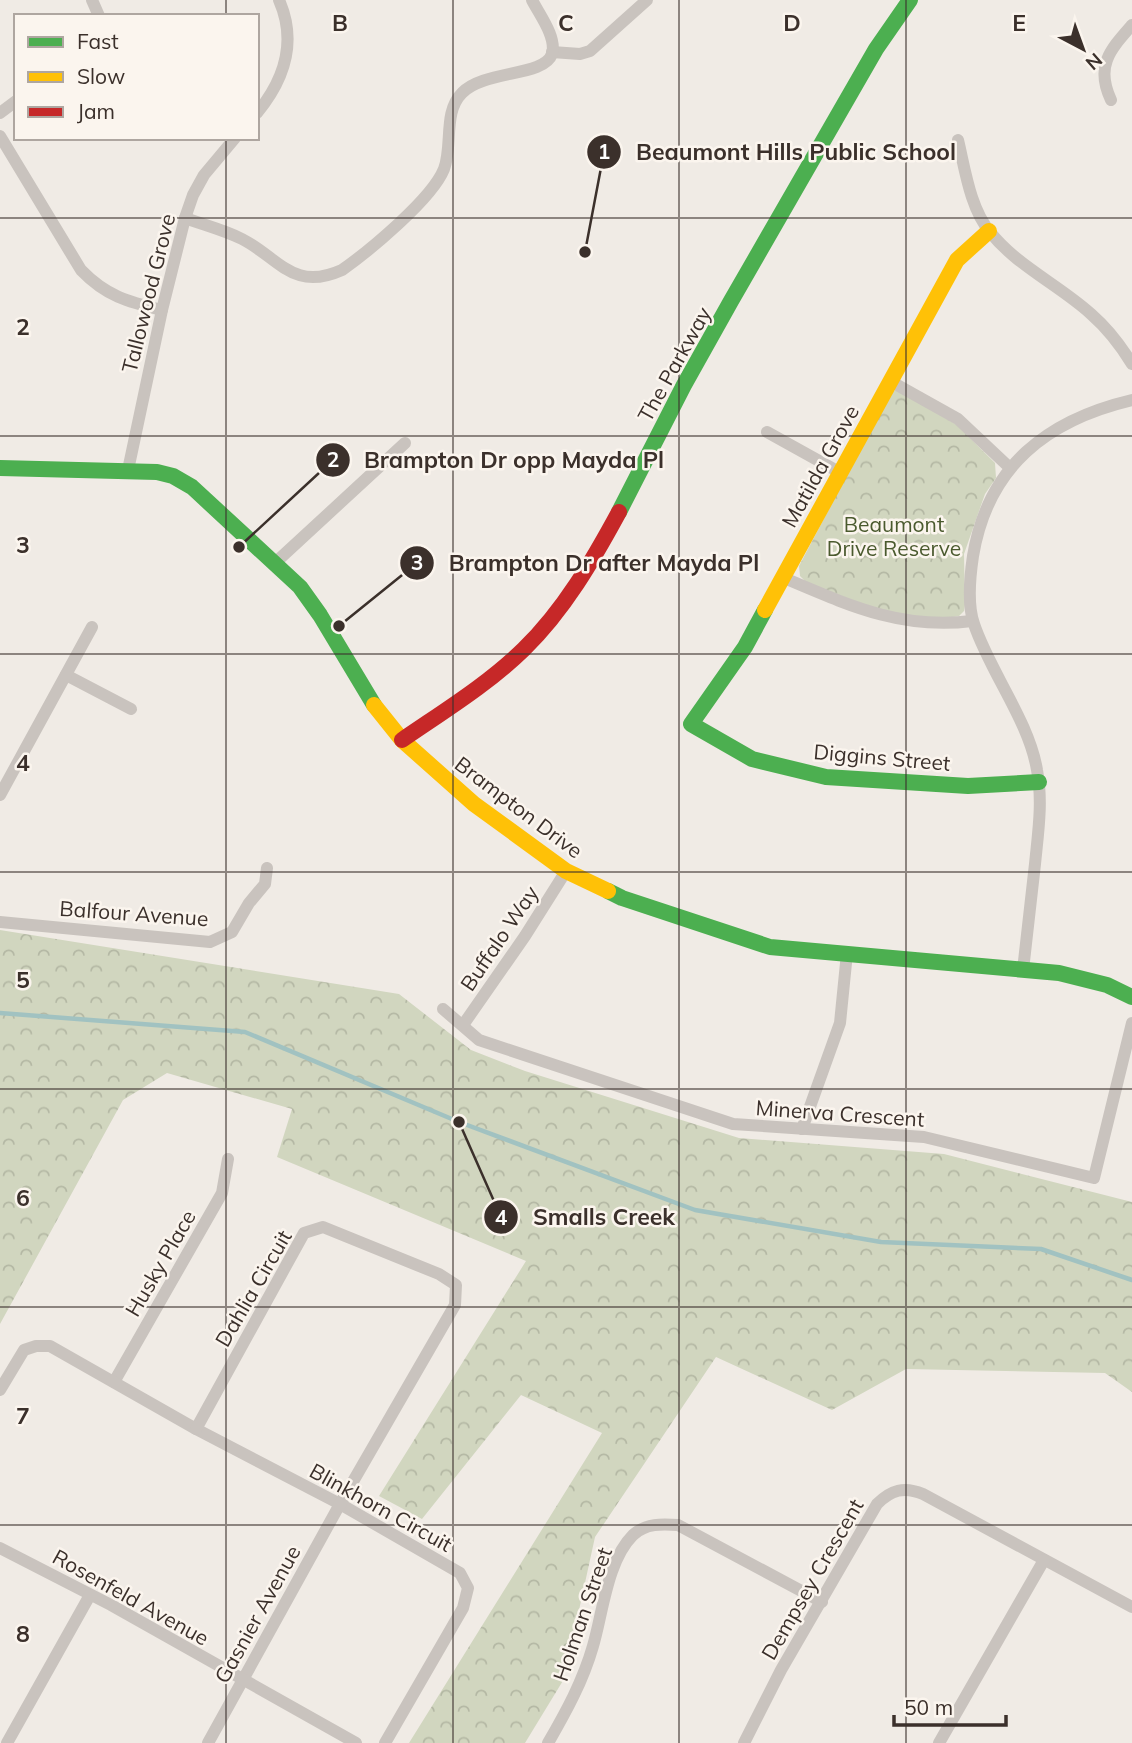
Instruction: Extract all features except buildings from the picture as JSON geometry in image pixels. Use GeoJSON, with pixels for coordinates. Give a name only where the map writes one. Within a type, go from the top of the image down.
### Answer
{"type":"FeatureCollection","features":[{"type":"Feature","properties":{"kind":"street"},"geometry":{"type":"LineString","coordinates":[[259,110],[275,89],[284,70],[288,51],[285,13],[279,0]]}},
{"type":"Feature","properties":{"kind":"street"},"geometry":{"type":"LineString","coordinates":[[185,218],[244,240],[286,270],[300,275],[330,275],[354,262],[410,212],[434,186],[443,171],[453,106],[459,95],[477,81],[541,66],[549,60],[552,52],[550,35],[532,0]]}},
{"type":"Feature","properties":{"kind":"street"},"geometry":{"type":"LineString","coordinates":[[552,52],[580,54],[590,51],[647,0]]}},
{"type":"Feature","properties":{"kind":"street","name":"The Parkway"},"geometry":{"type":"LineString","coordinates":[[402,740],[519,654],[540,632],[577,581],[624,503],[684,385],[876,49],[910,0]]}},
{"type":"Feature","properties":{"kind":"street"},"geometry":{"type":"LineString","coordinates":[[1111,100],[1103,83],[1111,49],[1132,25]]}},
{"type":"Feature","properties":{"kind":"street"},"geometry":{"type":"LineString","coordinates":[[0,135],[81,270],[94,284],[119,299],[162,310]]}},
{"type":"Feature","properties":{"kind":"street","name":"Tallowood Grove"},"geometry":{"type":"LineString","coordinates":[[128,470],[162,310],[185,218],[204,175],[233,140]]}},
{"type":"Feature","properties":{"kind":"street"},"geometry":{"type":"LineString","coordinates":[[958,140],[968,182],[989,231],[1022,263],[1092,314],[1132,364]]}},
{"type":"Feature","properties":{"kind":"street","name":"Matilda Grove"},"geometry":{"type":"LineString","coordinates":[[691,724],[746,647],[839,472],[957,260],[989,231]]}},
{"type":"Feature","properties":{"kind":"street"},"geometry":{"type":"LineString","coordinates":[[890,382],[958,419],[1009,467]]}},
{"type":"Feature","properties":{"kind":"street"},"geometry":{"type":"LineString","coordinates":[[1023,970],[1041,810],[1039,782],[1031,747],[972,621],[971,570],[976,536],[984,514],[1009,467],[1030,448],[1053,432],[1105,407],[1132,400]]}},
{"type":"Feature","properties":{"kind":"street"},"geometry":{"type":"LineString","coordinates":[[767,432],[839,472]]}},
{"type":"Feature","properties":{"kind":"street"},"geometry":{"type":"LineString","coordinates":[[276,562],[405,443]]}},
{"type":"Feature","properties":{"kind":"street","name":"Brampton Drive"},"geometry":{"type":"LineString","coordinates":[[0,468],[157,472],[173,476],[192,487],[276,562],[311,601],[371,701],[402,740],[474,804],[566,871],[622,898],[769,947],[1059,973],[1107,985],[1132,997]]}},
{"type":"Feature","properties":{"kind":"street"},"geometry":{"type":"LineString","coordinates":[[784,578],[853,608],[888,618],[955,623],[972,621]]}},
{"type":"Feature","properties":{"kind":"street"},"geometry":{"type":"LineString","coordinates":[[0,796],[92,627]]}},
{"type":"Feature","properties":{"kind":"street"},"geometry":{"type":"LineString","coordinates":[[66,675],[131,709]]}},
{"type":"Feature","properties":{"kind":"street","name":"Diggins Street"},"geometry":{"type":"LineString","coordinates":[[691,724],[752,759],[826,777],[968,786],[1039,782]]}},
{"type":"Feature","properties":{"kind":"street","name":"Balfour Avenue"},"geometry":{"type":"LineString","coordinates":[[0,922],[210,942],[232,932],[264,884],[267,868]]}},
{"type":"Feature","properties":{"kind":"street","name":"Buffalo Way"},"geometry":{"type":"LineString","coordinates":[[463,1025],[566,871]]}},
{"type":"Feature","properties":{"kind":"street"},"geometry":{"type":"LineString","coordinates":[[802,1129],[840,1023],[846,953]]}},
{"type":"Feature","properties":{"kind":"street","name":"Minerva Crescent"},"geometry":{"type":"LineString","coordinates":[[443,1009],[480,1040],[495,1046],[733,1124],[924,1137],[1094,1178],[1132,1023]]}},
{"type":"Feature","properties":{"kind":"street","name":"Husky Place"},"geometry":{"type":"LineString","coordinates":[[114,1382],[222,1193],[228,1159]]}},
{"type":"Feature","properties":{"kind":"street","name":"Dahlia Circuit"},"geometry":{"type":"LineString","coordinates":[[196,1429],[304,1233],[323,1227],[439,1274],[456,1285],[455,1304],[340,1504]]}},
{"type":"Feature","properties":{"kind":"street","name":"Blinkhorn Circuit"},"geometry":{"type":"LineString","coordinates":[[0,1390],[23,1350],[36,1346],[58,1349],[196,1429],[340,1504],[460,1573],[468,1588],[463,1608],[384,1743]]}},
{"type":"Feature","properties":{"kind":"street","name":"Dempsey Crescent"},"geometry":{"type":"LineString","coordinates":[[744,1743],[781,1670],[877,1504],[893,1492],[911,1489],[923,1494],[1132,1607]]}},
{"type":"Feature","properties":{"kind":"street","name":"Gasnier Avenue"},"geometry":{"type":"LineString","coordinates":[[208,1743],[340,1504]]}},
{"type":"Feature","properties":{"kind":"street","name":"Holman Street"},"geometry":{"type":"LineString","coordinates":[[548,1743],[573,1700],[593,1647],[608,1584],[622,1550],[634,1534],[655,1523],[678,1525],[822,1602]]}},
{"type":"Feature","properties":{"kind":"street","name":"Rosenfeld Avenue"},"geometry":{"type":"LineString","coordinates":[[0,1548],[356,1743]]}},
{"type":"Feature","properties":{"kind":"street"},"geometry":{"type":"LineString","coordinates":[[939,1743],[1044,1560]]}},
{"type":"Feature","properties":{"kind":"street"},"geometry":{"type":"LineString","coordinates":[[7,1743],[90,1595]]}},
{"type":"Feature","properties":{"kind":"green space","name":"Beaumont Drive Reserve"},"geometry":{"type":"Polygon","coordinates":[[[898,390],[957,425],[995,463],[996,478],[985,494],[964,554],[965,605],[959,616],[921,617],[882,610],[807,583],[800,576],[799,566],[891,392],[898,390]]]}},
{"type":"Feature","properties":{"kind":"green space"},"geometry":{"type":"Polygon","coordinates":[[[0,930],[399,994],[471,1050],[525,1071],[739,1138],[944,1154],[1132,1202],[1132,1392],[1105,1373],[906,1369],[832,1410],[716,1357],[595,1537],[564,1679],[525,1743],[409,1743],[602,1433],[521,1395],[422,1519],[379,1496],[526,1261],[277,1157],[292,1109],[167,1073],[123,1100],[0,1324],[0,930]]]}},
{"type":"Feature","properties":{"kind":"waterway"},"geometry":{"type":"LineString","coordinates":[[0,1013],[245,1032],[459,1122],[695,1210],[881,1242],[1041,1249],[1132,1280]]}},
{"type":"Feature","properties":{"kind":"traffic: fast"},"geometry":{"type":"LineString","coordinates":[[619,512],[684,385],[731,301],[876,49],[910,0]]}},
{"type":"Feature","properties":{"kind":"traffic: fast"},"geometry":{"type":"LineString","coordinates":[[0,468],[157,472],[173,476],[192,487],[300,587],[374,705]]}},
{"type":"Feature","properties":{"kind":"traffic: fast"},"geometry":{"type":"LineString","coordinates":[[765,610],[745,647],[691,724],[752,759],[826,777],[968,786],[1039,782]]}},
{"type":"Feature","properties":{"kind":"traffic: fast"},"geometry":{"type":"LineString","coordinates":[[608,891],[770,947],[1059,973],[1107,985],[1132,997]]}},
{"type":"Feature","properties":{"kind":"traffic: slow"},"geometry":{"type":"LineString","coordinates":[[765,610],[957,260],[989,231]]}},
{"type":"Feature","properties":{"kind":"traffic: slow"},"geometry":{"type":"LineString","coordinates":[[374,705],[402,740],[474,804],[566,871],[608,891]]}},
{"type":"Feature","properties":{"kind":"traffic: jam"},"geometry":{"type":"LineString","coordinates":[[402,740],[465,697],[524,649],[552,618],[577,584],[619,512]]}},
{"type":"Feature","properties":{"kind":"place","name":"Beaumont Hills Public School"},"geometry":{"type":"Point","coordinates":[585,252]}},
{"type":"Feature","properties":{"kind":"place","name":"Brampton Dr opp Mayda Pl"},"geometry":{"type":"Point","coordinates":[239,547]}},
{"type":"Feature","properties":{"kind":"place","name":"Brampton Dr after Mayda Pl"},"geometry":{"type":"Point","coordinates":[339,626]}},
{"type":"Feature","properties":{"kind":"place","name":"Smalls Creek"},"geometry":{"type":"Point","coordinates":[459,1122]}}]}
